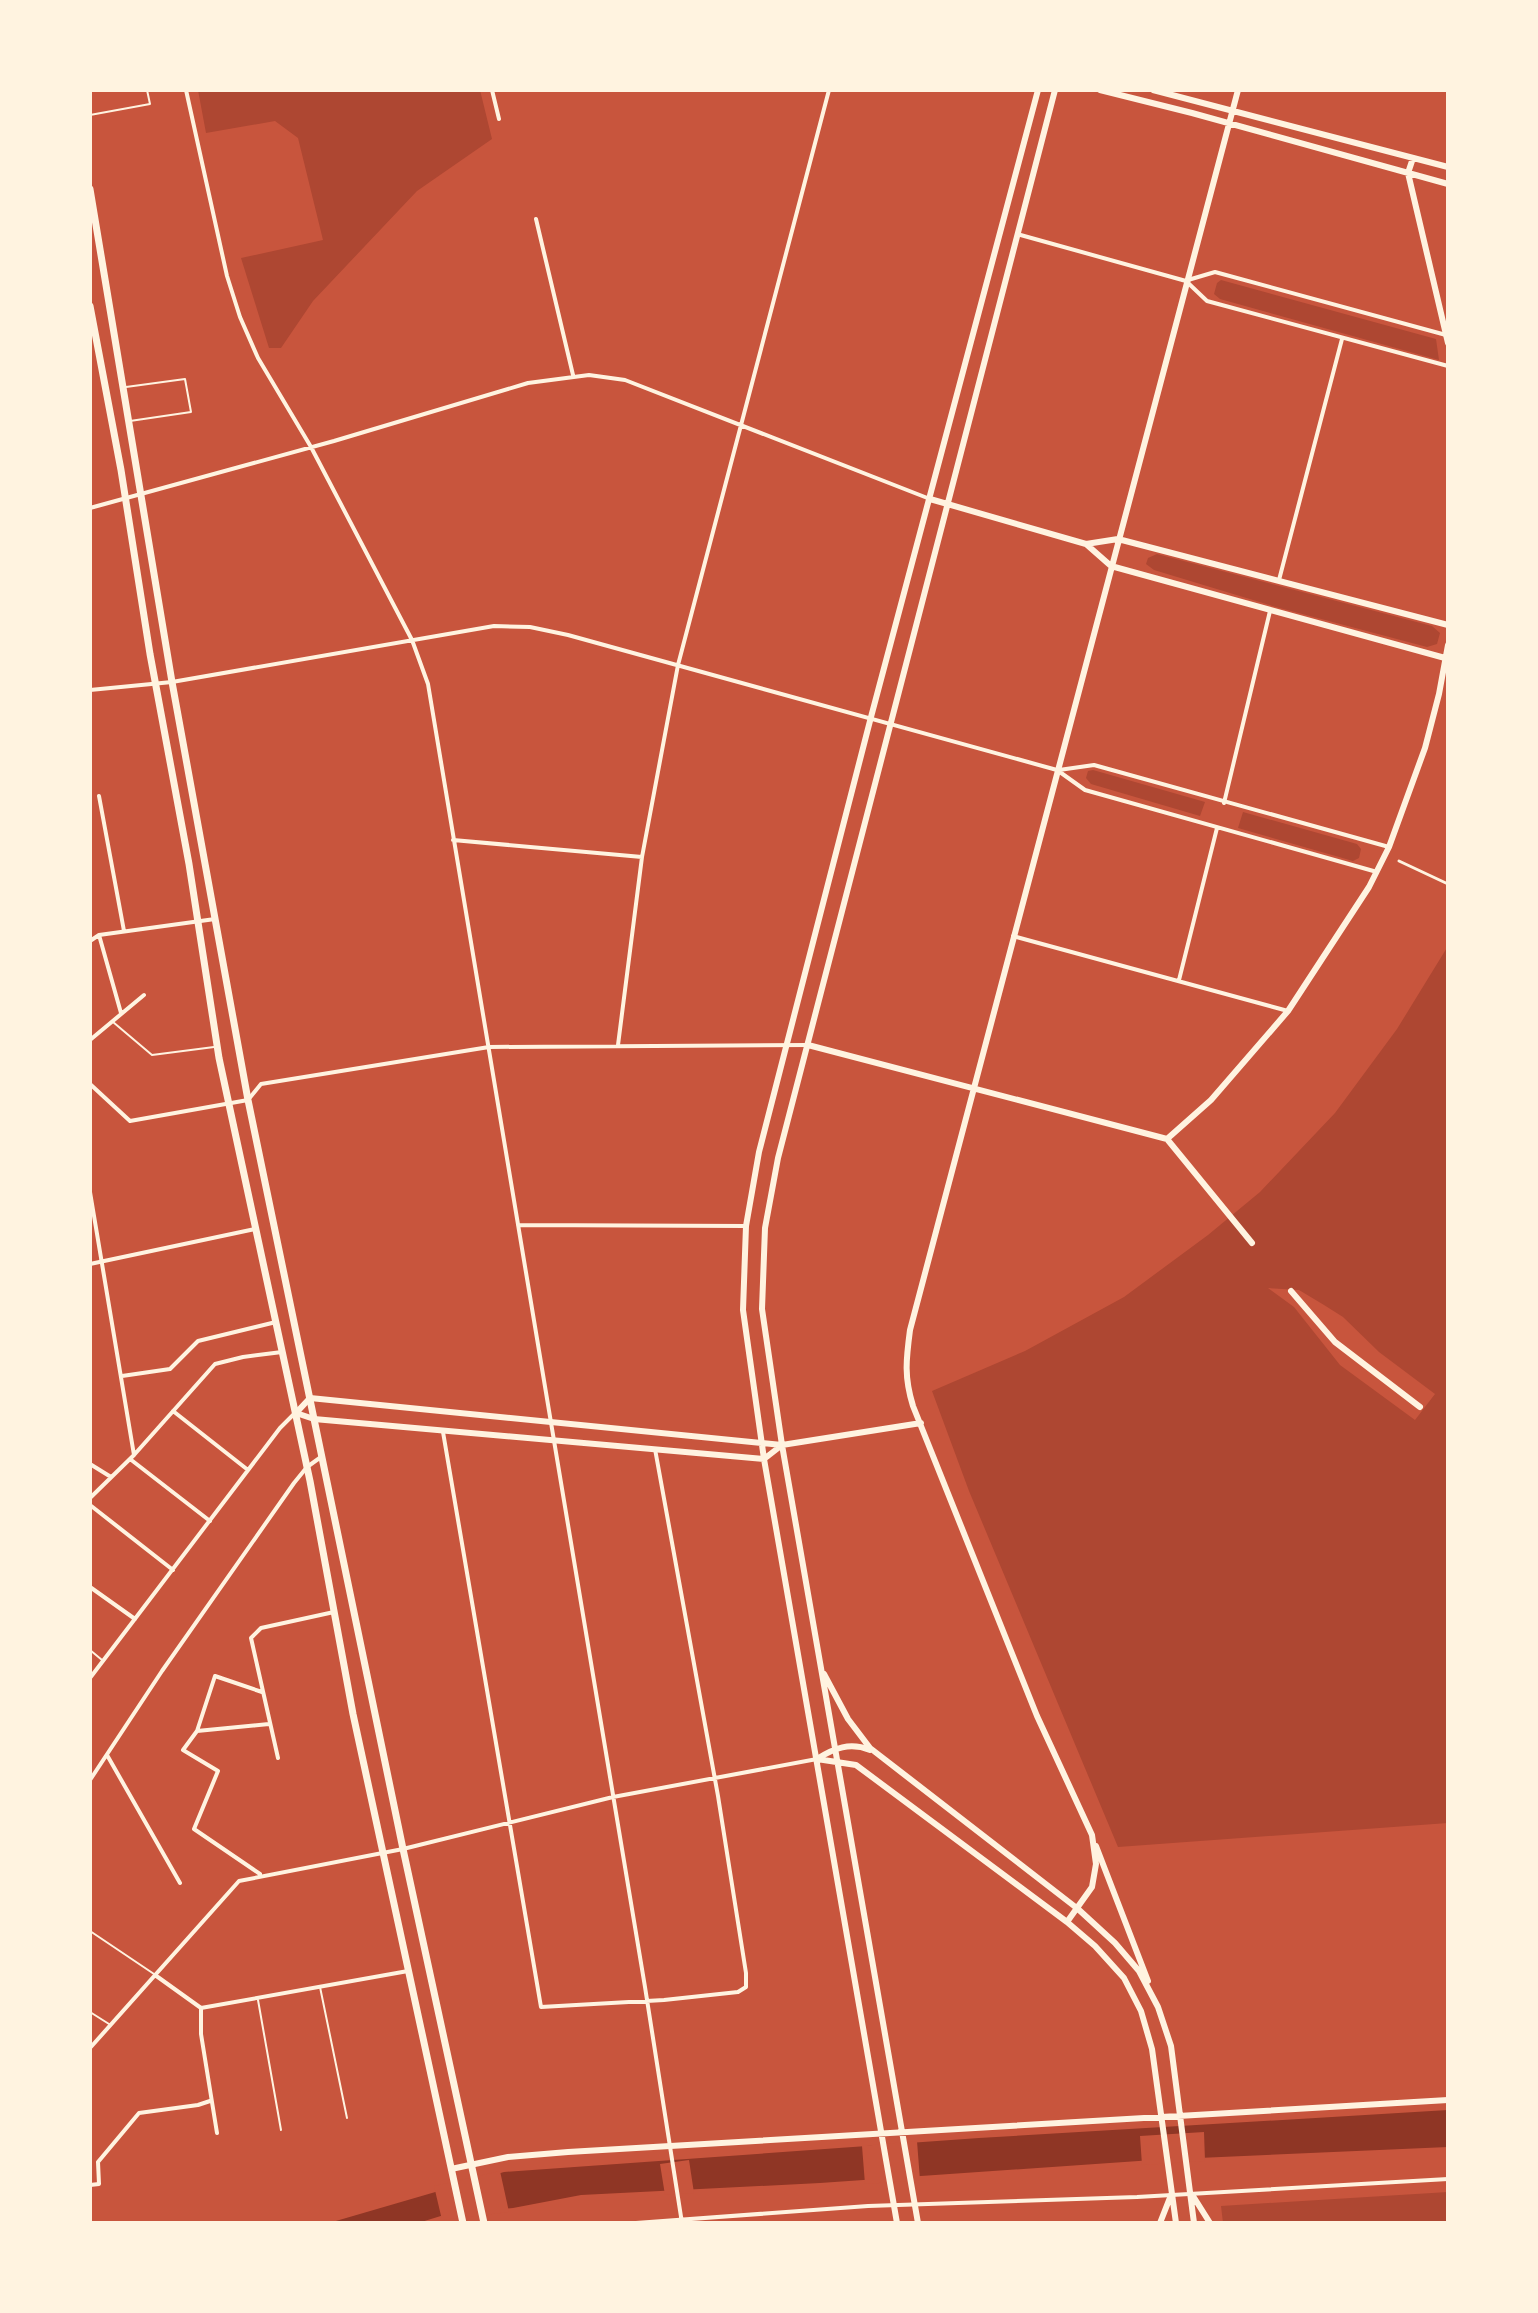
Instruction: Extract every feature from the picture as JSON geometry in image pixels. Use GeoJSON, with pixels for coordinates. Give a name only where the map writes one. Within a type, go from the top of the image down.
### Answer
{"type":"FeatureCollection","features":[{"type":"Feature","properties":{"kind":"main road"},"geometry":{"type":"LineString","coordinates":[[90,189],[172,682],[248,1100],[403,1849],[484,2222]]}},
{"type":"Feature","properties":{"kind":"main road"},"geometry":{"type":"LineString","coordinates":[[90,306],[93,338],[121,470],[218,1047],[307,1467],[353,1714],[463,2223]]}},
{"type":"Feature","properties":{"kind":"street"},"geometry":{"type":"LineString","coordinates":[[186,90],[227,276],[240,317],[258,358],[311,447],[412,640],[428,684],[681,2221]]}},
{"type":"Feature","properties":{"kind":"street"},"geometry":{"type":"LineString","coordinates":[[492,90],[499,119]]}},
{"type":"Feature","properties":{"kind":"street"},"geometry":{"type":"LineString","coordinates":[[618,1045],[642,857],[678,665],[829,90]]}},
{"type":"Feature","properties":{"kind":"street"},"geometry":{"type":"LineString","coordinates":[[897,2223],[761,1443],[743,1310],[746,1226],[759,1152],[1038,90]]}},
{"type":"Feature","properties":{"kind":"street"},"geometry":{"type":"LineString","coordinates":[[918,2223],[782,1445],[762,1309],[765,1228],[778,1158],[1055,90]]}},
{"type":"Feature","properties":{"kind":"street"},"geometry":{"type":"LineString","coordinates":[[1100,90],[1448,184]]}},
{"type":"Feature","properties":{"kind":"street"},"geometry":{"type":"LineString","coordinates":[[1153,90],[1448,167]]}},
{"type":"Feature","properties":{"kind":"street"},"geometry":{"type":"LineString","coordinates":[[1194,2223],[1171,2046],[1158,2007],[1092,1835],[1037,1716],[906,1380],[910,1330],[1238,90]]}},
{"type":"Feature","properties":{"kind":"street"},"geometry":{"type":"LineString","coordinates":[[1186,281],[1215,272],[1447,339],[1408,173],[1413,158]]}},
{"type":"Feature","properties":{"kind":"street"},"geometry":{"type":"LineString","coordinates":[[536,219],[573,375]]}},
{"type":"Feature","properties":{"kind":"street"},"geometry":{"type":"LineString","coordinates":[[1017,234],[1186,281],[1207,301],[1448,366]]}},
{"type":"Feature","properties":{"kind":"street"},"geometry":{"type":"LineString","coordinates":[[1279,580],[1342,339]]}},
{"type":"Feature","properties":{"kind":"street"},"geometry":{"type":"LineString","coordinates":[[90,508],[528,383],[589,375],[625,380],[947,504],[1086,544],[1118,539],[1448,625]]}},
{"type":"Feature","properties":{"kind":"street"},"geometry":{"type":"LineString","coordinates":[[1086,544],[1111,566],[1445,658]]}},
{"type":"Feature","properties":{"kind":"street"},"geometry":{"type":"LineString","coordinates":[[1224,803],[1270,611]]}},
{"type":"Feature","properties":{"kind":"street"},"geometry":{"type":"LineString","coordinates":[[90,690],[172,682],[494,626],[530,627],[890,722],[1057,770],[1085,790],[1377,872]]}},
{"type":"Feature","properties":{"kind":"street"},"geometry":{"type":"LineString","coordinates":[[1167,1139],[1211,1100],[1288,1011],[1354,913],[1389,847],[1425,748],[1448,645]]}},
{"type":"Feature","properties":{"kind":"street"},"geometry":{"type":"LineString","coordinates":[[1057,770],[1094,765],[1389,847]]}},
{"type":"Feature","properties":{"kind":"street"},"geometry":{"type":"LineString","coordinates":[[99,796],[124,931]]}},
{"type":"Feature","properties":{"kind":"street"},"geometry":{"type":"LineString","coordinates":[[1179,980],[1217,828]]}},
{"type":"Feature","properties":{"kind":"street"},"geometry":{"type":"LineString","coordinates":[[453,840],[642,857]]}},
{"type":"Feature","properties":{"kind":"street"},"geometry":{"type":"LineString","coordinates":[[1399,861],[1448,884]]}},
{"type":"Feature","properties":{"kind":"street"},"geometry":{"type":"LineString","coordinates":[[90,938],[215,919]]}},
{"type":"Feature","properties":{"kind":"street"},"geometry":{"type":"LineString","coordinates":[[99,935],[121,1013]]}},
{"type":"Feature","properties":{"kind":"street"},"geometry":{"type":"LineString","coordinates":[[1013,936],[1288,1011]]}},
{"type":"Feature","properties":{"kind":"street"},"geometry":{"type":"LineString","coordinates":[[90,1040],[144,995]]}},
{"type":"Feature","properties":{"kind":"street"},"geometry":{"type":"LineString","coordinates":[[90,1084],[130,1121],[248,1100],[261,1084],[489,1047],[808,1045],[1167,1139],[1252,1243]]}},
{"type":"Feature","properties":{"kind":"street"},"geometry":{"type":"LineString","coordinates":[[90,1192],[132,1457],[210,1521]]}},
{"type":"Feature","properties":{"kind":"street"},"geometry":{"type":"LineString","coordinates":[[518,1225],[746,1226]]}},
{"type":"Feature","properties":{"kind":"street"},"geometry":{"type":"LineString","coordinates":[[90,1264],[255,1229]]}},
{"type":"Feature","properties":{"kind":"street"},"geometry":{"type":"LineString","coordinates":[[1291,1291],[1335,1342],[1420,1407]]}},
{"type":"Feature","properties":{"kind":"street"},"geometry":{"type":"LineString","coordinates":[[121,1376],[170,1369],[198,1341],[276,1322]]}},
{"type":"Feature","properties":{"kind":"street"},"geometry":{"type":"LineString","coordinates":[[90,1498],[132,1457],[215,1364],[282,1352]]}},
{"type":"Feature","properties":{"kind":"street"},"geometry":{"type":"LineString","coordinates":[[90,1678],[280,1428],[310,1398],[782,1445],[921,1423]]}},
{"type":"Feature","properties":{"kind":"street"},"geometry":{"type":"LineString","coordinates":[[173,1411],[248,1470]]}},
{"type":"Feature","properties":{"kind":"street"},"geometry":{"type":"LineString","coordinates":[[296,1413],[314,1419],[764,1459],[782,1445]]}},
{"type":"Feature","properties":{"kind":"street"},"geometry":{"type":"LineString","coordinates":[[443,1430],[541,2007],[647,2001],[738,1992],[746,1987],[714,1776],[655,1449]]}},
{"type":"Feature","properties":{"kind":"street"},"geometry":{"type":"LineString","coordinates":[[90,1780],[162,1671],[307,1467],[323,1456]]}},
{"type":"Feature","properties":{"kind":"street"},"geometry":{"type":"LineString","coordinates":[[90,1464],[111,1477]]}},
{"type":"Feature","properties":{"kind":"street"},"geometry":{"type":"LineString","coordinates":[[90,1505],[173,1570]]}},
{"type":"Feature","properties":{"kind":"street"},"geometry":{"type":"LineString","coordinates":[[90,1587],[135,1619]]}},
{"type":"Feature","properties":{"kind":"street"},"geometry":{"type":"LineString","coordinates":[[278,1758],[251,1638],[261,1628],[336,1611]]}},
{"type":"Feature","properties":{"kind":"street"},"geometry":{"type":"LineString","coordinates":[[821,1667],[848,1719],[876,1753],[1078,1909],[1115,1943],[1139,1971],[1158,2007]]}},
{"type":"Feature","properties":{"kind":"street"},"geometry":{"type":"LineString","coordinates":[[262,1692],[215,1676],[197,1731],[183,1750],[218,1771],[194,1829],[262,1875]]}},
{"type":"Feature","properties":{"kind":"street"},"geometry":{"type":"LineString","coordinates":[[197,1731],[269,1724]]}},
{"type":"Feature","properties":{"kind":"street"},"geometry":{"type":"LineString","coordinates":[[817,1759],[835,1748],[858,1746],[876,1753]]}},
{"type":"Feature","properties":{"kind":"street"},"geometry":{"type":"LineString","coordinates":[[107,1755],[180,1883]]}},
{"type":"Feature","properties":{"kind":"street"},"geometry":{"type":"LineString","coordinates":[[90,2048],[239,1881],[403,1849],[613,1797],[714,1776],[817,1759],[856,1765],[1067,1922],[1095,1946],[1124,1978],[1141,2011],[1152,2049],[1176,2223]]}},
{"type":"Feature","properties":{"kind":"street"},"geometry":{"type":"LineString","coordinates":[[1067,1922],[1088,1895],[1095,1878],[1092,1835]]}},
{"type":"Feature","properties":{"kind":"street"},"geometry":{"type":"LineString","coordinates":[[155,1975],[201,2008],[408,1971]]}},
{"type":"Feature","properties":{"kind":"street"},"geometry":{"type":"LineString","coordinates":[[201,2008],[201,2034],[217,2133]]}},
{"type":"Feature","properties":{"kind":"street"},"geometry":{"type":"LineString","coordinates":[[451,2169],[508,2157],[880,2135],[902,2137],[1448,2100]]}},
{"type":"Feature","properties":{"kind":"street"},"geometry":{"type":"LineString","coordinates":[[90,2185],[99,2184],[98,2162],[139,2113],[210,2101]]}},
{"type":"Feature","properties":{"kind":"street"},"geometry":{"type":"LineString","coordinates":[[636,2223],[894,2206],[1192,2194],[1448,2179]]}},
{"type":"Feature","properties":{"kind":"street"},"geometry":{"type":"LineString","coordinates":[[1192,2194],[1210,2223]]}},
{"type":"Feature","properties":{"kind":"street"},"geometry":{"type":"LineString","coordinates":[[1160,2223],[1171,2195]]}},
{"type":"Feature","properties":{"kind":"lane"},"geometry":{"type":"LineString","coordinates":[[90,115],[150,104],[147,90]]}},
{"type":"Feature","properties":{"kind":"lane"},"geometry":{"type":"LineString","coordinates":[[123,387],[185,379],[191,412],[129,421]]}},
{"type":"Feature","properties":{"kind":"lane"},"geometry":{"type":"LineString","coordinates":[[112,1021],[152,1055],[218,1047]]}},
{"type":"Feature","properties":{"kind":"lane"},"geometry":{"type":"LineString","coordinates":[[90,1650],[103,1661]]}},
{"type":"Feature","properties":{"kind":"lane"},"geometry":{"type":"LineString","coordinates":[[90,1931],[155,1975]]}},
{"type":"Feature","properties":{"kind":"lane"},"geometry":{"type":"LineString","coordinates":[[320,1986],[347,2118]]}},
{"type":"Feature","properties":{"kind":"lane"},"geometry":{"type":"LineString","coordinates":[[258,1999],[281,2130]]}},
{"type":"Feature","properties":{"kind":"lane"},"geometry":{"type":"LineString","coordinates":[[90,2012],[110,2025]]}},
{"type":"Feature","properties":{"kind":"shaded area"},"geometry":{"type":"Polygon","coordinates":[[[198,90],[480,90],[492,139],[417,191],[313,301],[281,348],[269,348],[241,258],[323,240],[298,138],[275,121],[206,133],[198,90]]]}},
{"type":"Feature","properties":{"kind":"shaded area"},"geometry":{"type":"Polygon","coordinates":[[[1221,280],[1436,339],[1439,360],[1220,299],[1214,294],[1221,280]]]}},
{"type":"Feature","properties":{"kind":"shaded area"},"geometry":{"type":"Polygon","coordinates":[[[1157,554],[1432,626],[1440,633],[1437,644],[1427,647],[1276,607],[1154,570],[1146,564],[1148,558],[1157,554]]]}},
{"type":"Feature","properties":{"kind":"shaded area"},"geometry":{"type":"Polygon","coordinates":[[[1088,771],[1205,802],[1200,816],[1091,784],[1086,778],[1088,771]]]}},
{"type":"Feature","properties":{"kind":"shaded area"},"geometry":{"type":"Polygon","coordinates":[[[1243,812],[1357,844],[1361,849],[1359,858],[1353,861],[1238,828],[1243,812]]]}},
{"type":"Feature","properties":{"kind":"shaded area"},"geometry":{"type":"Polygon","coordinates":[[[1448,946],[1448,1823],[1118,1847],[969,1491],[932,1391],[1025,1351],[1124,1297],[1208,1235],[1260,1192],[1335,1113],[1397,1029],[1448,946]],[[1268,1288],[1294,1307],[1340,1365],[1415,1420],[1435,1394],[1379,1352],[1343,1317],[1299,1290],[1268,1288]]]}},
{"type":"Feature","properties":{"kind":"shaded area"},"geometry":{"type":"Polygon","coordinates":[[[1448,2110],[1448,2147],[1153,2160],[820,2183],[581,2195],[513,2208],[444,2215],[418,2223],[329,2223],[504,2172],[979,2138],[1448,2110]]]}},
{"type":"Feature","properties":{"kind":"shaded area"},"geometry":{"type":"Polygon","coordinates":[[[1448,2192],[1448,2223],[1223,2223],[1221,2206],[1448,2192]]]}},
{"type":"Feature","properties":{"kind":"pier"},"geometry":{"type":"Polygon","coordinates":[[[1204,2132],[1205,2161],[1142,2165],[1140,2136],[1204,2132]]]}},
{"type":"Feature","properties":{"kind":"pier"},"geometry":{"type":"Polygon","coordinates":[[[917,2141],[920,2180],[865,2184],[862,2146],[917,2141]]]}},
{"type":"Feature","properties":{"kind":"pier"},"geometry":{"type":"Polygon","coordinates":[[[689,2160],[694,2193],[665,2195],[660,2164],[689,2160]]]}},
{"type":"Feature","properties":{"kind":"pier"},"geometry":{"type":"Polygon","coordinates":[[[500,2171],[509,2212],[442,2220],[434,2186],[500,2171]]]}}]}
